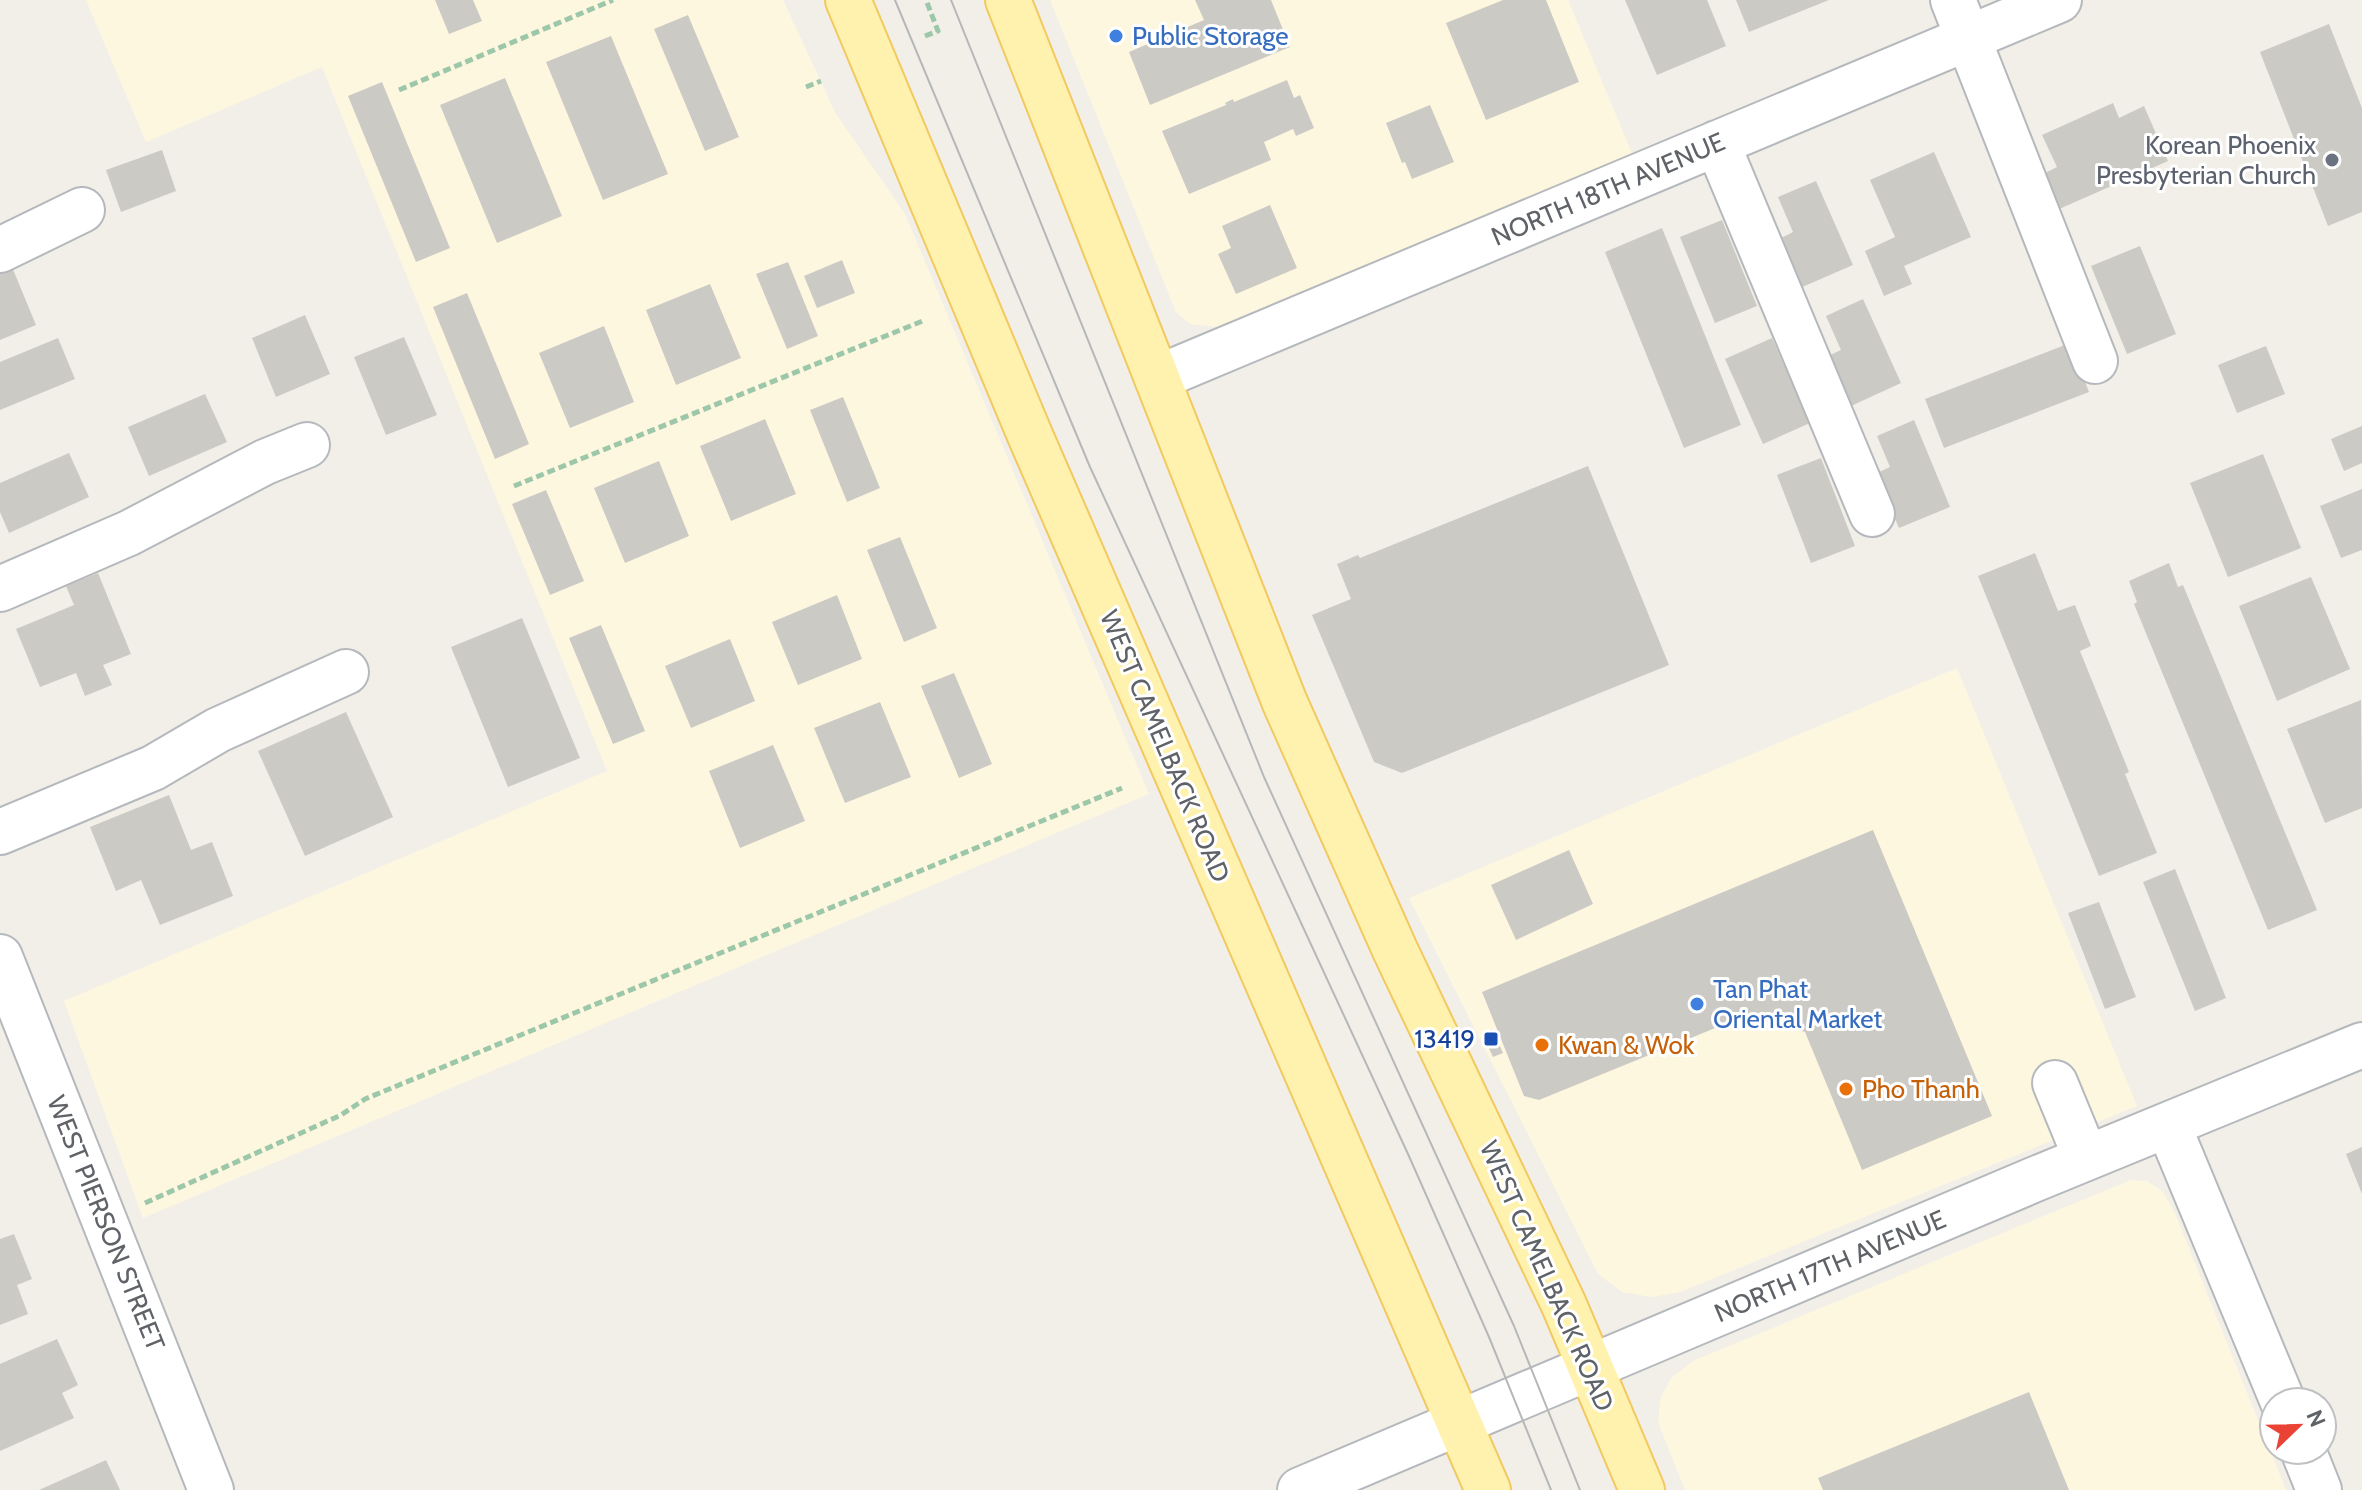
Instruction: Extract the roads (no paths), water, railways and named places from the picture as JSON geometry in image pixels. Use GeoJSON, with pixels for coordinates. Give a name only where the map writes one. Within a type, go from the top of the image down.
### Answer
{"type":"FeatureCollection","features":[{"type":"Feature","properties":{"kind":"main road","name":"WEST CAMELBACK ROAD"},"geometry":{"type":"LineString","coordinates":[[848,0],[1029,433],[1488,1490]]}},
{"type":"Feature","properties":{"kind":"main road","name":"WEST CAMELBACK ROAD"},"geometry":{"type":"LineString","coordinates":[[1008,0],[1291,717],[1395,950],[1558,1293],[1642,1490]]}},
{"type":"Feature","properties":{"kind":"street","name":"NORTH 18TH AVENUE"},"geometry":{"type":"LineString","coordinates":[[1157,378],[1717,143],[1960,19],[2059,0]]}},
{"type":"Feature","properties":{"kind":"street"},"geometry":{"type":"LineString","coordinates":[[1960,19],[2095,361]]}},
{"type":"Feature","properties":{"kind":"street"},"geometry":{"type":"LineString","coordinates":[[1717,143],[1872,514]]}},
{"type":"Feature","properties":{"kind":"street"},"geometry":{"type":"LineString","coordinates":[[0,250],[82,210]]}},
{"type":"Feature","properties":{"kind":"street"},"geometry":{"type":"LineString","coordinates":[[0,589],[129,533],[265,462],[307,445]]}},
{"type":"Feature","properties":{"kind":"street"},"geometry":{"type":"LineString","coordinates":[[0,832],[153,768],[218,730],[346,672]]}},
{"type":"Feature","properties":{"kind":"street","name":"WEST PIERSON STREET"},"geometry":{"type":"LineString","coordinates":[[0,957],[211,1490]]}},
{"type":"Feature","properties":{"kind":"street","name":"NORTH 17TH AVENUE"},"geometry":{"type":"LineString","coordinates":[[1300,1490],[2086,1158],[2362,1045]]}},
{"type":"Feature","properties":{"kind":"street"},"geometry":{"type":"LineString","coordinates":[[2055,1083],[2086,1158]]}},
{"type":"Feature","properties":{"kind":"street"},"geometry":{"type":"LineString","coordinates":[[2168,1125],[2276,1386]]}},
{"type":"Feature","properties":{"kind":"street"},"geometry":{"type":"LineString","coordinates":[[2309,1466],[2319,1490]]}},
{"type":"Feature","properties":{"kind":"tram line"},"geometry":{"type":"LineString","coordinates":[[895,0],[1090,467],[1408,1154],[1489,1337],[1551,1490]]}},
{"type":"Feature","properties":{"kind":"tram line"},"geometry":{"type":"LineString","coordinates":[[951,0],[1264,777],[1514,1326],[1580,1490]]}},
{"type":"Feature","properties":{"kind":"place","name":"Public Storage"},"geometry":{"type":"Point","coordinates":[1116,36]}},
{"type":"Feature","properties":{"kind":"place","name":"Korean Phoenix Presbyterian Church"},"geometry":{"type":"Point","coordinates":[2332,160]}},
{"type":"Feature","properties":{"kind":"place","name":"Tan Phat Oriental Market"},"geometry":{"type":"Point","coordinates":[1697,1004]}},
{"type":"Feature","properties":{"kind":"place","name":"13419"},"geometry":{"type":"Point","coordinates":[1491,1039]}},
{"type":"Feature","properties":{"kind":"place","name":"Kwan & Wok"},"geometry":{"type":"Point","coordinates":[1542,1045]}},
{"type":"Feature","properties":{"kind":"place","name":"Pho Thanh"},"geometry":{"type":"Point","coordinates":[1846,1089]}}]}
